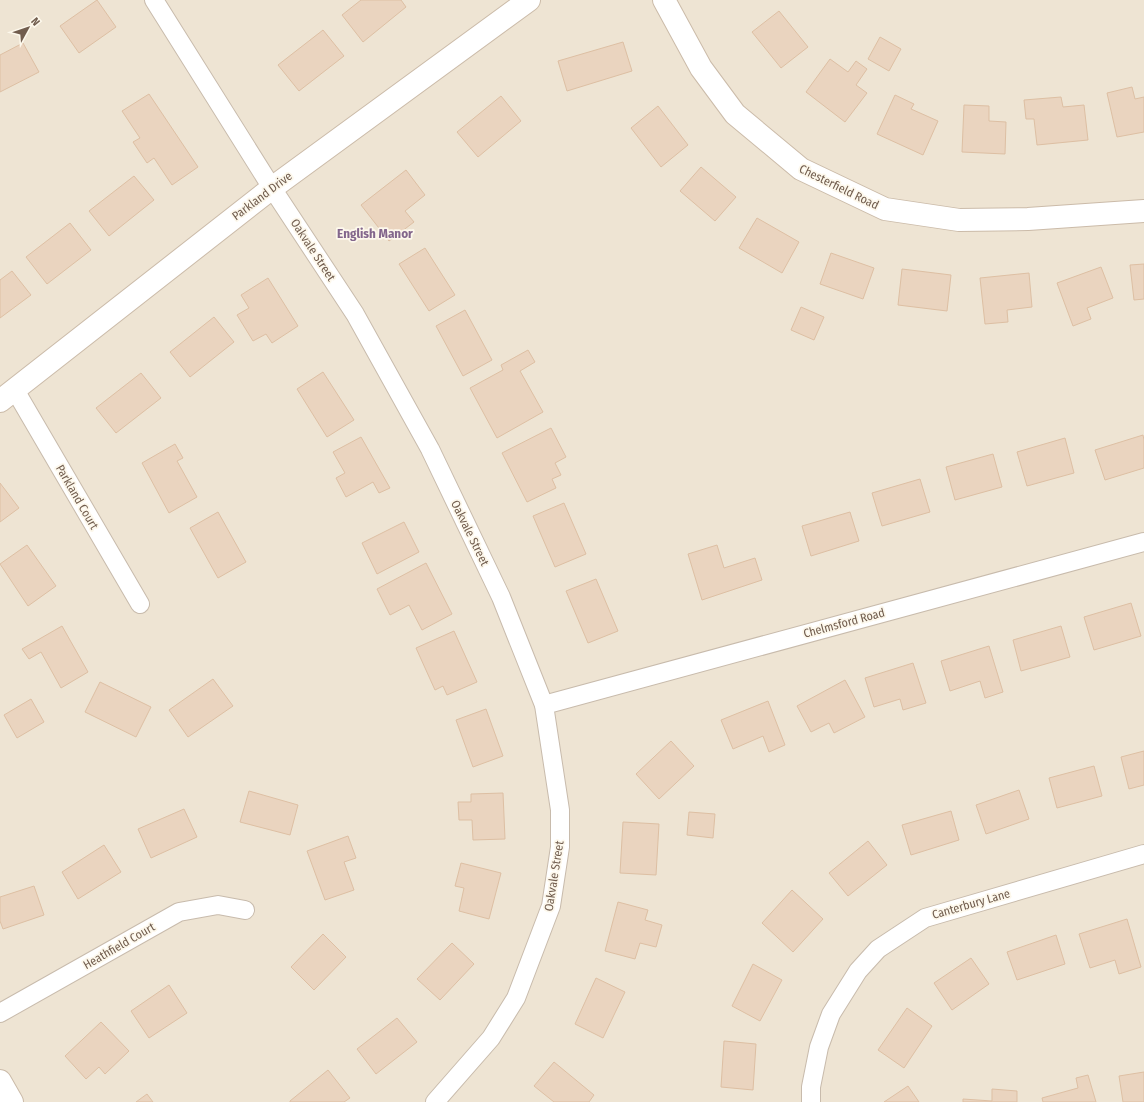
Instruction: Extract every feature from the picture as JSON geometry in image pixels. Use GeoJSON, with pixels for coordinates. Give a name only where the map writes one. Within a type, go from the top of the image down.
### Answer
{"type":"FeatureCollection","features":[{"type":"Feature","properties":{"kind":"street","name":"Oakvale Street"},"geometry":{"type":"LineString","coordinates":[[154,0],[272,188],[355,314],[430,449],[501,596],[544,705],[560,810],[560,847],[551,906],[516,998],[491,1038],[436,1102]]}},
{"type":"Feature","properties":{"kind":"street","name":"Parkland Drive"},"geometry":{"type":"LineString","coordinates":[[7,395],[272,188],[529,0]]}},
{"type":"Feature","properties":{"kind":"street","name":"Chesterfield Road"},"geometry":{"type":"LineString","coordinates":[[664,0],[701,68],[735,114],[801,169],[885,209],[960,220],[1028,219],[1144,211]]}},
{"type":"Feature","properties":{"kind":"street","name":"Parkland Court"},"geometry":{"type":"LineString","coordinates":[[7,395],[140,604]]}},
{"type":"Feature","properties":{"kind":"street","name":"Chelmsford Road"},"geometry":{"type":"LineString","coordinates":[[544,705],[1144,542]]}},
{"type":"Feature","properties":{"kind":"street","name":"Canterbury Lane"},"geometry":{"type":"LineString","coordinates":[[811,1102],[811,1087],[819,1047],[831,1014],[858,971],[878,949],[925,918],[1144,854]]}},
{"type":"Feature","properties":{"kind":"street","name":"Heathfield Court"},"geometry":{"type":"LineString","coordinates":[[0,1014],[179,912],[218,905],[246,910]]}},
{"type":"Feature","properties":{"kind":"street"},"geometry":{"type":"LineString","coordinates":[[0,1081],[12,1102]]}},
{"type":"Feature","properties":{"kind":"shaded area"},"geometry":{"type":"Polygon","coordinates":[[[0,0],[1144,0],[1144,1102],[0,1102],[0,0]]]}},
{"type":"Feature","properties":{"kind":"building"},"geometry":{"type":"Polygon","coordinates":[[[97,0],[116,27],[79,53],[60,26],[97,0]]]}},
{"type":"Feature","properties":{"kind":"building"},"geometry":{"type":"Polygon","coordinates":[[[361,0],[401,0],[406,7],[363,42],[342,15],[361,0]]]}},
{"type":"Feature","properties":{"kind":"building"},"geometry":{"type":"Polygon","coordinates":[[[779,11],[808,47],[781,68],[752,32],[779,11]]]}},
{"type":"Feature","properties":{"kind":"building"},"geometry":{"type":"Polygon","coordinates":[[[323,30],[344,56],[299,91],[278,65],[323,30]]]}},
{"type":"Feature","properties":{"kind":"building"},"geometry":{"type":"Polygon","coordinates":[[[880,37],[901,49],[889,71],[868,59],[880,37]]]}},
{"type":"Feature","properties":{"kind":"building"},"geometry":{"type":"Polygon","coordinates":[[[623,42],[632,71],[567,91],[558,61],[623,42]]]}},
{"type":"Feature","properties":{"kind":"building"},"geometry":{"type":"Polygon","coordinates":[[[23,43],[39,72],[0,92],[0,55],[23,43]]]}},
{"type":"Feature","properties":{"kind":"building"},"geometry":{"type":"Polygon","coordinates":[[[830,59],[848,72],[856,61],[867,69],[856,85],[867,93],[845,122],[806,92],[830,59]]]}},
{"type":"Feature","properties":{"kind":"building"},"geometry":{"type":"Polygon","coordinates":[[[1132,87],[1135,99],[1144,97],[1144,132],[1117,137],[1107,93],[1132,87]]]}},
{"type":"Feature","properties":{"kind":"building"},"geometry":{"type":"Polygon","coordinates":[[[149,94],[198,167],[172,185],[154,158],[147,163],[133,142],[140,138],[122,111],[149,94]]]}},
{"type":"Feature","properties":{"kind":"building"},"geometry":{"type":"Polygon","coordinates":[[[895,95],[914,104],[911,109],[938,121],[923,155],[877,134],[895,95]]]}},
{"type":"Feature","properties":{"kind":"building"},"geometry":{"type":"Polygon","coordinates":[[[501,96],[521,121],[478,157],[457,132],[501,96]]]}},
{"type":"Feature","properties":{"kind":"building"},"geometry":{"type":"Polygon","coordinates":[[[1061,97],[1063,107],[1084,105],[1088,140],[1037,145],[1034,119],[1026,119],[1024,100],[1061,97]]]}},
{"type":"Feature","properties":{"kind":"building"},"geometry":{"type":"Polygon","coordinates":[[[964,105],[989,106],[989,121],[1006,122],[1005,154],[962,152],[964,105]]]}},
{"type":"Feature","properties":{"kind":"building"},"geometry":{"type":"Polygon","coordinates":[[[658,106],[688,145],[661,167],[631,128],[658,106]]]}},
{"type":"Feature","properties":{"kind":"building"},"geometry":{"type":"Polygon","coordinates":[[[701,167],[736,197],[715,221],[680,191],[701,167]]]}},
{"type":"Feature","properties":{"kind":"building"},"geometry":{"type":"Polygon","coordinates":[[[406,170],[425,195],[405,211],[414,222],[389,241],[361,205],[406,170]]]}},
{"type":"Feature","properties":{"kind":"building"},"geometry":{"type":"Polygon","coordinates":[[[134,176],[154,200],[109,236],[89,211],[134,176]]]}},
{"type":"Feature","properties":{"kind":"building"},"geometry":{"type":"Polygon","coordinates":[[[757,218],[799,242],[782,273],[739,248],[757,218]]]}},
{"type":"Feature","properties":{"kind":"building"},"geometry":{"type":"Polygon","coordinates":[[[70,223],[91,250],[47,284],[26,257],[70,223]]]}},
{"type":"Feature","properties":{"kind":"building"},"geometry":{"type":"Polygon","coordinates":[[[425,248],[455,295],[429,311],[399,264],[425,248]]]}},
{"type":"Feature","properties":{"kind":"building"},"geometry":{"type":"Polygon","coordinates":[[[831,253],[874,268],[863,299],[820,284],[831,253]]]}},
{"type":"Feature","properties":{"kind":"building"},"geometry":{"type":"Polygon","coordinates":[[[1144,264],[1144,299],[1134,300],[1130,265],[1144,264]]]}},
{"type":"Feature","properties":{"kind":"building"},"geometry":{"type":"Polygon","coordinates":[[[1101,267],[1113,298],[1087,308],[1091,319],[1073,326],[1057,283],[1101,267]]]}},
{"type":"Feature","properties":{"kind":"building"},"geometry":{"type":"Polygon","coordinates":[[[902,269],[951,275],[947,311],[898,305],[902,269]]]}},
{"type":"Feature","properties":{"kind":"building"},"geometry":{"type":"Polygon","coordinates":[[[12,271],[31,295],[0,318],[0,280],[12,271]]]}},
{"type":"Feature","properties":{"kind":"building"},"geometry":{"type":"Polygon","coordinates":[[[1029,273],[1032,307],[1007,310],[1008,322],[985,324],[980,278],[1029,273]]]}},
{"type":"Feature","properties":{"kind":"building"},"geometry":{"type":"Polygon","coordinates":[[[268,278],[298,326],[272,343],[266,334],[253,341],[237,315],[249,308],[241,295],[268,278]]]}},
{"type":"Feature","properties":{"kind":"building"},"geometry":{"type":"Polygon","coordinates":[[[801,307],[824,317],[814,340],[791,330],[801,307]]]}},
{"type":"Feature","properties":{"kind":"building"},"geometry":{"type":"Polygon","coordinates":[[[465,310],[492,360],[463,376],[436,326],[465,310]]]}},
{"type":"Feature","properties":{"kind":"building"},"geometry":{"type":"Polygon","coordinates":[[[214,317],[234,342],[190,377],[170,352],[214,317]]]}},
{"type":"Feature","properties":{"kind":"building"},"geometry":{"type":"Polygon","coordinates":[[[528,350],[535,362],[520,371],[543,412],[497,438],[470,388],[503,370],[501,365],[528,350]]]}},
{"type":"Feature","properties":{"kind":"building"},"geometry":{"type":"Polygon","coordinates":[[[323,372],[354,420],[327,437],[297,389],[323,372]]]}},
{"type":"Feature","properties":{"kind":"building"},"geometry":{"type":"Polygon","coordinates":[[[141,373],[161,398],[116,433],[96,408],[141,373]]]}},
{"type":"Feature","properties":{"kind":"building"},"geometry":{"type":"Polygon","coordinates":[[[551,428],[566,457],[555,463],[561,475],[552,479],[556,488],[527,502],[502,453],[551,428]]]}},
{"type":"Feature","properties":{"kind":"building"},"geometry":{"type":"Polygon","coordinates":[[[1143,435],[1144,468],[1105,480],[1095,450],[1143,435]]]}},
{"type":"Feature","properties":{"kind":"building"},"geometry":{"type":"Polygon","coordinates":[[[361,437],[390,488],[379,493],[373,482],[346,497],[336,478],[345,473],[333,452],[361,437]]]}},
{"type":"Feature","properties":{"kind":"building"},"geometry":{"type":"Polygon","coordinates":[[[1065,438],[1074,473],[1027,486],[1017,452],[1065,438]]]}},
{"type":"Feature","properties":{"kind":"building"},"geometry":{"type":"Polygon","coordinates":[[[175,444],[183,458],[177,461],[197,497],[169,513],[142,463],[175,444]]]}},
{"type":"Feature","properties":{"kind":"building"},"geometry":{"type":"Polygon","coordinates":[[[993,454],[1002,487],[955,500],[946,467],[993,454]]]}},
{"type":"Feature","properties":{"kind":"building"},"geometry":{"type":"Polygon","coordinates":[[[920,479],[930,512],[882,526],[872,493],[920,479]]]}},
{"type":"Feature","properties":{"kind":"building"},"geometry":{"type":"Polygon","coordinates":[[[0,483],[19,508],[0,522],[0,483]]]}},
{"type":"Feature","properties":{"kind":"building"},"geometry":{"type":"Polygon","coordinates":[[[564,503],[586,554],[555,567],[533,516],[564,503]]]}},
{"type":"Feature","properties":{"kind":"building"},"geometry":{"type":"Polygon","coordinates":[[[218,512],[246,562],[218,578],[190,528],[218,512]]]}},
{"type":"Feature","properties":{"kind":"building"},"geometry":{"type":"Polygon","coordinates":[[[850,512],[859,541],[811,556],[802,526],[850,512]]]}},
{"type":"Feature","properties":{"kind":"building"},"geometry":{"type":"Polygon","coordinates":[[[404,522],[419,552],[377,574],[362,543],[404,522]]]}},
{"type":"Feature","properties":{"kind":"building"},"geometry":{"type":"Polygon","coordinates":[[[27,545],[56,586],[28,606],[0,564],[27,545]]]}},
{"type":"Feature","properties":{"kind":"building"},"geometry":{"type":"Polygon","coordinates":[[[717,545],[724,568],[755,558],[762,580],[702,600],[688,554],[717,545]]]}},
{"type":"Feature","properties":{"kind":"building"},"geometry":{"type":"Polygon","coordinates":[[[426,563],[452,614],[422,630],[409,605],[390,615],[377,589],[426,563]]]}},
{"type":"Feature","properties":{"kind":"building"},"geometry":{"type":"Polygon","coordinates":[[[596,579],[618,631],[588,643],[566,591],[596,579]]]}},
{"type":"Feature","properties":{"kind":"building"},"geometry":{"type":"Polygon","coordinates":[[[1131,603],[1141,636],[1094,650],[1084,617],[1131,603]]]}},
{"type":"Feature","properties":{"kind":"building"},"geometry":{"type":"Polygon","coordinates":[[[62,626],[88,672],[61,688],[41,652],[29,659],[22,649],[62,626]]]}},
{"type":"Feature","properties":{"kind":"building"},"geometry":{"type":"Polygon","coordinates":[[[1061,626],[1070,657],[1021,671],[1013,640],[1061,626]]]}},
{"type":"Feature","properties":{"kind":"building"},"geometry":{"type":"Polygon","coordinates":[[[454,631],[477,682],[447,695],[443,686],[435,690],[416,648],[454,631]]]}},
{"type":"Feature","properties":{"kind":"building"},"geometry":{"type":"Polygon","coordinates":[[[989,646],[1003,692],[985,698],[980,681],[950,691],[941,661],[989,646]]]}},
{"type":"Feature","properties":{"kind":"building"},"geometry":{"type":"Polygon","coordinates":[[[913,663],[926,703],[903,710],[900,699],[874,707],[865,678],[913,663]]]}},
{"type":"Feature","properties":{"kind":"building"},"geometry":{"type":"Polygon","coordinates":[[[213,679],[233,706],[188,737],[169,710],[213,679]]]}},
{"type":"Feature","properties":{"kind":"building"},"geometry":{"type":"Polygon","coordinates":[[[845,680],[865,717],[834,733],[829,723],[811,732],[797,706],[845,680]]]}},
{"type":"Feature","properties":{"kind":"building"},"geometry":{"type":"Polygon","coordinates":[[[100,682],[151,707],[136,737],[85,712],[100,682]]]}},
{"type":"Feature","properties":{"kind":"building"},"geometry":{"type":"Polygon","coordinates":[[[31,699],[44,722],[17,738],[4,715],[31,699]]]}},
{"type":"Feature","properties":{"kind":"building"},"geometry":{"type":"Polygon","coordinates":[[[768,701],[785,745],[769,752],[763,736],[733,749],[721,720],[768,701]]]}},
{"type":"Feature","properties":{"kind":"building"},"geometry":{"type":"Polygon","coordinates":[[[486,709],[503,756],[473,767],[456,720],[486,709]]]}},
{"type":"Feature","properties":{"kind":"building"},"geometry":{"type":"Polygon","coordinates":[[[671,741],[694,766],[659,799],[636,774],[671,741]]]}},
{"type":"Feature","properties":{"kind":"building"},"geometry":{"type":"Polygon","coordinates":[[[1144,751],[1144,785],[1129,789],[1121,757],[1144,751]]]}},
{"type":"Feature","properties":{"kind":"building"},"geometry":{"type":"Polygon","coordinates":[[[1094,766],[1102,796],[1057,808],[1049,778],[1094,766]]]}},
{"type":"Feature","properties":{"kind":"building"},"geometry":{"type":"Polygon","coordinates":[[[1019,790],[1029,819],[986,834],[976,805],[1019,790]]]}},
{"type":"Feature","properties":{"kind":"building"},"geometry":{"type":"Polygon","coordinates":[[[249,791],[298,805],[290,835],[240,822],[249,791]]]}},
{"type":"Feature","properties":{"kind":"building"},"geometry":{"type":"Polygon","coordinates":[[[503,793],[505,839],[473,840],[472,820],[459,820],[458,802],[471,802],[471,794],[503,793]]]}},
{"type":"Feature","properties":{"kind":"building"},"geometry":{"type":"Polygon","coordinates":[[[184,809],[197,837],[151,858],[138,829],[184,809]]]}},
{"type":"Feature","properties":{"kind":"building"},"geometry":{"type":"Polygon","coordinates":[[[951,811],[959,840],[911,855],[902,825],[951,811]]]}},
{"type":"Feature","properties":{"kind":"building"},"geometry":{"type":"Polygon","coordinates":[[[689,812],[715,814],[713,838],[687,835],[689,812]]]}},
{"type":"Feature","properties":{"kind":"building"},"geometry":{"type":"Polygon","coordinates":[[[623,822],[659,824],[656,875],[620,873],[623,822]]]}},
{"type":"Feature","properties":{"kind":"building"},"geometry":{"type":"Polygon","coordinates":[[[348,836],[356,858],[344,862],[354,890],[325,900],[307,851],[348,836]]]}},
{"type":"Feature","properties":{"kind":"building"},"geometry":{"type":"Polygon","coordinates":[[[868,841],[887,865],[848,896],[829,873],[868,841]]]}},
{"type":"Feature","properties":{"kind":"building"},"geometry":{"type":"Polygon","coordinates":[[[104,845],[121,872],[78,899],[62,872],[104,845]]]}},
{"type":"Feature","properties":{"kind":"building"},"geometry":{"type":"Polygon","coordinates":[[[461,863],[501,873],[489,919],[459,911],[464,888],[455,886],[461,863]]]}},
{"type":"Feature","properties":{"kind":"building"},"geometry":{"type":"Polygon","coordinates":[[[34,886],[44,915],[3,929],[0,921],[0,897],[34,886]]]}},
{"type":"Feature","properties":{"kind":"building"},"geometry":{"type":"Polygon","coordinates":[[[792,890],[823,919],[793,952],[762,923],[792,890]]]}},
{"type":"Feature","properties":{"kind":"building"},"geometry":{"type":"Polygon","coordinates":[[[618,902],[648,910],[645,920],[662,925],[656,947],[640,943],[635,959],[605,951],[618,902]]]}},
{"type":"Feature","properties":{"kind":"building"},"geometry":{"type":"Polygon","coordinates":[[[1127,919],[1141,967],[1119,974],[1115,960],[1090,968],[1079,934],[1127,919]]]}},
{"type":"Feature","properties":{"kind":"building"},"geometry":{"type":"Polygon","coordinates":[[[323,934],[346,957],[314,990],[291,967],[323,934]]]}},
{"type":"Feature","properties":{"kind":"building"},"geometry":{"type":"Polygon","coordinates":[[[1056,935],[1065,964],[1017,980],[1007,952],[1056,935]]]}},
{"type":"Feature","properties":{"kind":"building"},"geometry":{"type":"Polygon","coordinates":[[[452,943],[474,964],[440,1000],[417,979],[452,943]]]}},
{"type":"Feature","properties":{"kind":"building"},"geometry":{"type":"Polygon","coordinates":[[[971,958],[989,984],[952,1010],[934,983],[971,958]]]}},
{"type":"Feature","properties":{"kind":"building"},"geometry":{"type":"Polygon","coordinates":[[[753,964],[782,980],[760,1021],[732,1006],[753,964]]]}},
{"type":"Feature","properties":{"kind":"building"},"geometry":{"type":"Polygon","coordinates":[[[596,978],[625,992],[603,1038],[575,1024],[596,978]]]}},
{"type":"Feature","properties":{"kind":"building"},"geometry":{"type":"Polygon","coordinates":[[[169,985],[187,1013],[149,1038],[131,1011],[169,985]]]}},
{"type":"Feature","properties":{"kind":"building"},"geometry":{"type":"Polygon","coordinates":[[[907,1008],[932,1026],[904,1068],[878,1050],[907,1008]]]}},
{"type":"Feature","properties":{"kind":"building"},"geometry":{"type":"Polygon","coordinates":[[[397,1018],[417,1042],[376,1074],[357,1049],[397,1018]]]}},
{"type":"Feature","properties":{"kind":"building"},"geometry":{"type":"Polygon","coordinates":[[[101,1022],[129,1051],[105,1074],[99,1067],[86,1079],[65,1056],[101,1022]]]}},
{"type":"Feature","properties":{"kind":"building"},"geometry":{"type":"Polygon","coordinates":[[[724,1041],[756,1044],[753,1090],[721,1087],[724,1041]]]}},
{"type":"Feature","properties":{"kind":"building"},"geometry":{"type":"Polygon","coordinates":[[[554,1062],[594,1095],[589,1102],[554,1102],[534,1086],[554,1062]]]}},
{"type":"Feature","properties":{"kind":"building"},"geometry":{"type":"Polygon","coordinates":[[[328,1070],[350,1098],[344,1102],[290,1102],[290,1101],[328,1070]]]}},
{"type":"Feature","properties":{"kind":"building"},"geometry":{"type":"Polygon","coordinates":[[[1144,1072],[1144,1102],[1123,1102],[1119,1076],[1144,1072]]]}},
{"type":"Feature","properties":{"kind":"building"},"geometry":{"type":"Polygon","coordinates":[[[1088,1075],[1096,1102],[1043,1102],[1042,1098],[1078,1088],[1076,1078],[1088,1075]]]}},
{"type":"Feature","properties":{"kind":"building"},"geometry":{"type":"Polygon","coordinates":[[[908,1086],[919,1102],[884,1102],[908,1086]]]}},
{"type":"Feature","properties":{"kind":"building"},"geometry":{"type":"Polygon","coordinates":[[[992,1089],[1017,1091],[1017,1102],[963,1102],[963,1099],[992,1101],[992,1089]]]}},
{"type":"Feature","properties":{"kind":"building"},"geometry":{"type":"Polygon","coordinates":[[[147,1094],[153,1102],[136,1102],[147,1094]]]}},
{"type":"Feature","properties":{"kind":"district","name":"English Manor"},"geometry":{"type":"Point","coordinates":[375,233]}}]}
